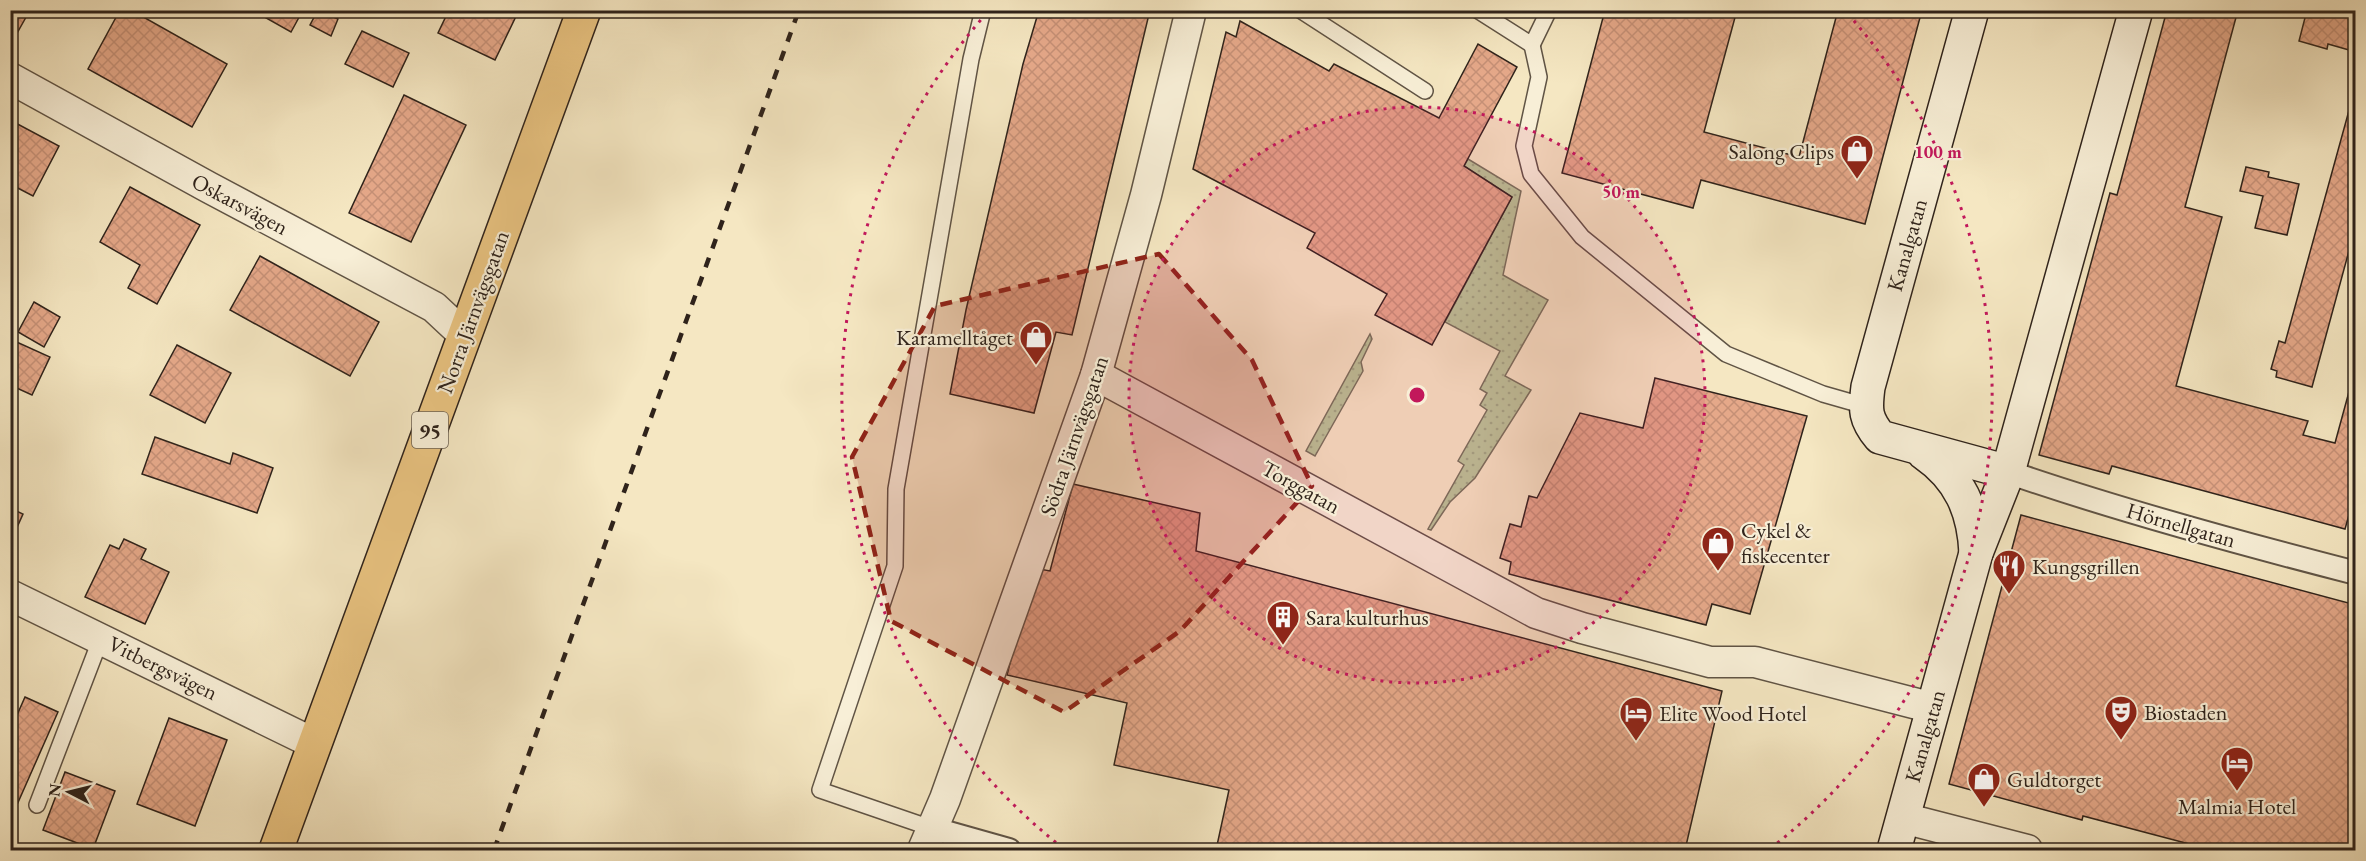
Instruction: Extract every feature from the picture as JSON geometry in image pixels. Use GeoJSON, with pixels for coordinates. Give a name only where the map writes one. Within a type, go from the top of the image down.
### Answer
{"type":"FeatureCollection","features":[{"type":"Feature","properties":{"kind":"main road","name":"Norra Järnvägsgatan"},"geometry":{"type":"LineString","coordinates":[[276,850],[584,10]]}},
{"type":"Feature","properties":{"kind":"main road","name":"Kanalgatan"},"geometry":{"type":"LineString","coordinates":[[1972,10],[1868,387],[1865,406],[1869,424],[1880,437],[1920,450],[2008,472]]}},
{"type":"Feature","properties":{"kind":"main road","name":"Kanalgatan"},"geometry":{"type":"LineString","coordinates":[[1894,850],[1976,553],[2008,472],[2136,10]]}},
{"type":"Feature","properties":{"kind":"main road","name":"Kanalgatan"},"geometry":{"type":"LineString","coordinates":[[1920,450],[1937,462],[1954,482],[1965,500],[1975,530],[1976,553]]}},
{"type":"Feature","properties":{"kind":"street","name":"Södra Järnvägsgatan"},"geometry":{"type":"LineString","coordinates":[[927,839],[945,799],[1096,375],[1146,195],[1191,10]]}},
{"type":"Feature","properties":{"kind":"street","name":"Oskarsvägen"},"geometry":{"type":"LineString","coordinates":[[10,78],[208,188],[434,307],[464,335]]}},
{"type":"Feature","properties":{"kind":"street","name":"Torggatan"},"geometry":{"type":"LineString","coordinates":[[1096,375],[1536,613],[1582,628],[1710,662],[1755,662],[1933,708]]}},
{"type":"Feature","properties":{"kind":"street","name":"Hörnellgatan"},"geometry":{"type":"LineString","coordinates":[[2008,472],[2294,557],[2355,570]]}},
{"type":"Feature","properties":{"kind":"street","name":"Vitbergsvägen"},"geometry":{"type":"LineString","coordinates":[[10,594],[315,744]]}},
{"type":"Feature","properties":{"kind":"street"},"geometry":{"type":"LineString","coordinates":[[1903,818],[2027,850]]}},
{"type":"Feature","properties":{"kind":"street"},"geometry":{"type":"LineString","coordinates":[[927,839],[1009,850]]}},
{"type":"Feature","properties":{"kind":"lane"},"geometry":{"type":"LineString","coordinates":[[927,839],[820,790],[895,566],[896,489],[971,58],[983,10]]}},
{"type":"Feature","properties":{"kind":"lane"},"geometry":{"type":"LineString","coordinates":[[1300,10],[1425,91]]}},
{"type":"Feature","properties":{"kind":"lane"},"geometry":{"type":"LineString","coordinates":[[1477,10],[1532,45]]}},
{"type":"Feature","properties":{"kind":"lane"},"geometry":{"type":"LineString","coordinates":[[1549,10],[1532,45],[1539,78],[1524,146],[1531,174],[1582,237],[1726,354],[1823,394],[1865,406]]}},
{"type":"Feature","properties":{"kind":"lane"},"geometry":{"type":"LineString","coordinates":[[37,805],[101,638]]}},
{"type":"Feature","properties":{"kind":"highlighted area"},"geometry":{"type":"Polygon","coordinates":[[[1159,254],[1252,360],[1312,486],[1180,631],[1064,712],[891,621],[852,457],[935,306],[1159,254]]]}},
{"type":"Feature","properties":{"kind":"green space"},"geometry":{"type":"Polygon","coordinates":[[[1468,159],[1521,191],[1503,275],[1548,300],[1505,376],[1531,390],[1475,478],[1450,502],[1431,530],[1428,529],[1464,465],[1458,461],[1487,410],[1480,405],[1487,393],[1480,389],[1500,351],[1445,322],[1512,197],[1464,166],[1468,159]]]}},
{"type":"Feature","properties":{"kind":"green space"},"geometry":{"type":"Polygon","coordinates":[[[1370,334],[1372,339],[1361,362],[1363,371],[1315,456],[1306,451],[1370,334]]]}},
{"type":"Feature","properties":{"kind":"building"},"geometry":{"type":"Polygon","coordinates":[[[10,10],[30,10],[16,35],[10,32],[10,10]]]}},
{"type":"Feature","properties":{"kind":"building"},"geometry":{"type":"Polygon","coordinates":[[[120,10],[131,10],[227,64],[192,127],[88,69],[120,10]]]}},
{"type":"Feature","properties":{"kind":"building"},"geometry":{"type":"Polygon","coordinates":[[[252,10],[303,10],[291,32],[252,10]]]}},
{"type":"Feature","properties":{"kind":"building"},"geometry":{"type":"Polygon","coordinates":[[[318,10],[338,19],[331,36],[310,25],[318,10]]]}},
{"type":"Feature","properties":{"kind":"building"},"geometry":{"type":"Polygon","coordinates":[[[449,10],[519,10],[495,60],[438,33],[449,10]]]}},
{"type":"Feature","properties":{"kind":"building"},"geometry":{"type":"Polygon","coordinates":[[[1039,10],[1150,10],[1072,335],[1056,332],[1034,413],[950,394],[966,310],[1023,64],[1039,10]]]}},
{"type":"Feature","properties":{"kind":"building"},"geometry":{"type":"Polygon","coordinates":[[[1605,10],[1737,10],[1704,132],[1799,157],[1838,10],[1922,10],[1865,224],[1701,180],[1693,208],[1562,173],[1605,10]]]}},
{"type":"Feature","properties":{"kind":"building"},"geometry":{"type":"Polygon","coordinates":[[[2167,10],[2238,10],[2185,207],[2222,217],[2176,386],[2308,421],[2303,435],[2335,443],[2356,366],[2356,490],[2345,529],[2112,466],[2109,474],[2039,455],[2110,193],[2117,195],[2167,10]]]}},
{"type":"Feature","properties":{"kind":"building"},"geometry":{"type":"Polygon","coordinates":[[[2307,10],[2356,10],[2356,52],[2328,44],[2327,49],[2299,41],[2307,10]]]}},
{"type":"Feature","properties":{"kind":"building"},"geometry":{"type":"Polygon","coordinates":[[[1240,21],[1329,71],[1334,64],[1439,118],[1478,44],[1517,67],[1464,166],[1512,197],[1432,345],[1375,315],[1387,294],[1307,248],[1315,233],[1193,169],[1226,32],[1236,37],[1240,21]]]}},
{"type":"Feature","properties":{"kind":"building"},"geometry":{"type":"Polygon","coordinates":[[[362,31],[409,53],[393,87],[345,64],[362,31]]]}},
{"type":"Feature","properties":{"kind":"building"},"geometry":{"type":"Polygon","coordinates":[[[2356,85],[2356,225],[2312,387],[2276,377],[2277,371],[2271,369],[2279,341],[2285,343],[2356,85]]]}},
{"type":"Feature","properties":{"kind":"building"},"geometry":{"type":"Polygon","coordinates":[[[404,95],[466,125],[411,242],[349,213],[404,95]]]}},
{"type":"Feature","properties":{"kind":"building"},"geometry":{"type":"Polygon","coordinates":[[[10,120],[59,146],[33,196],[10,184],[10,120]]]}},
{"type":"Feature","properties":{"kind":"building"},"geometry":{"type":"Polygon","coordinates":[[[2246,167],[2269,172],[2268,177],[2299,184],[2287,235],[2255,228],[2263,196],[2240,191],[2246,167]]]}},
{"type":"Feature","properties":{"kind":"building"},"geometry":{"type":"Polygon","coordinates":[[[130,187],[200,225],[157,304],[128,288],[140,265],[100,242],[130,187]]]}},
{"type":"Feature","properties":{"kind":"building"},"geometry":{"type":"Polygon","coordinates":[[[260,256],[379,322],[350,376],[230,310],[260,256]]]}},
{"type":"Feature","properties":{"kind":"building"},"geometry":{"type":"Polygon","coordinates":[[[34,302],[60,317],[44,347],[18,332],[34,302]]]}},
{"type":"Feature","properties":{"kind":"building"},"geometry":{"type":"Polygon","coordinates":[[[10,339],[50,357],[32,395],[10,385],[10,339]]]}},
{"type":"Feature","properties":{"kind":"building"},"geometry":{"type":"Polygon","coordinates":[[[177,345],[231,373],[205,423],[150,395],[177,345]]]}},
{"type":"Feature","properties":{"kind":"building"},"geometry":{"type":"Polygon","coordinates":[[[1655,378],[1807,416],[1750,614],[1712,604],[1706,625],[1509,574],[1511,562],[1500,558],[1510,524],[1521,527],[1529,496],[1537,498],[1580,413],[1643,428],[1655,378]]]}},
{"type":"Feature","properties":{"kind":"building"},"geometry":{"type":"Polygon","coordinates":[[[155,437],[230,464],[233,453],[273,468],[257,513],[142,474],[155,437]]]}},
{"type":"Feature","properties":{"kind":"building","name":"Sara kulturhus"},"geometry":{"type":"Polygon","coordinates":[[[1073,484],[1200,513],[1196,551],[1722,691],[1685,850],[1216,850],[1229,790],[1114,765],[1127,703],[1007,675],[1034,568],[1050,571],[1073,484]]]}},
{"type":"Feature","properties":{"kind":"building"},"geometry":{"type":"Polygon","coordinates":[[[10,508],[23,514],[10,543],[10,508]]]}},
{"type":"Feature","properties":{"kind":"building"},"geometry":{"type":"Polygon","coordinates":[[[2021,515],[2356,605],[2356,850],[2212,850],[2083,816],[2082,820],[1949,784],[2021,515]]]}},
{"type":"Feature","properties":{"kind":"building"},"geometry":{"type":"Polygon","coordinates":[[[124,539],[146,549],[141,559],[169,572],[145,624],[85,597],[110,545],[119,549],[124,539]]]}},
{"type":"Feature","properties":{"kind":"building"},"geometry":{"type":"Polygon","coordinates":[[[25,697],[58,712],[16,807],[10,804],[10,731],[25,697]]]}},
{"type":"Feature","properties":{"kind":"building"},"geometry":{"type":"Polygon","coordinates":[[[169,718],[227,740],[195,826],[137,804],[169,718]]]}},
{"type":"Feature","properties":{"kind":"building"},"geometry":{"type":"Polygon","coordinates":[[[65,772],[115,791],[93,849],[43,830],[65,772]]]}},
{"type":"Feature","properties":{"kind":"railway"},"geometry":{"type":"LineString","coordinates":[[494,850],[799,10]]}},
{"type":"Feature","properties":{"kind":"place","name":"Salong Clips"},"geometry":{"type":"Point","coordinates":[1857,180]}},
{"type":"Feature","properties":{"kind":"place","name":"Karamelltåget"},"geometry":{"type":"Point","coordinates":[1036,366]}},
{"type":"Feature","properties":{"kind":"place","name":"Cykel & fiskecenter"},"geometry":{"type":"Point","coordinates":[1718,572]}},
{"type":"Feature","properties":{"kind":"place","name":"Kungsgrillen"},"geometry":{"type":"Point","coordinates":[2009,595]}},
{"type":"Feature","properties":{"kind":"place","name":"Sara kulturhus"},"geometry":{"type":"Point","coordinates":[1283,646]}},
{"type":"Feature","properties":{"kind":"place","name":"Biostaden"},"geometry":{"type":"Point","coordinates":[2121,741]}},
{"type":"Feature","properties":{"kind":"place","name":"Elite Wood Hotel"},"geometry":{"type":"Point","coordinates":[1636,742]}},
{"type":"Feature","properties":{"kind":"place","name":"Malmia Hotel"},"geometry":{"type":"Point","coordinates":[2237,792]}},
{"type":"Feature","properties":{"kind":"place","name":"Guldtorget"},"geometry":{"type":"Point","coordinates":[1984,808]}}]}
